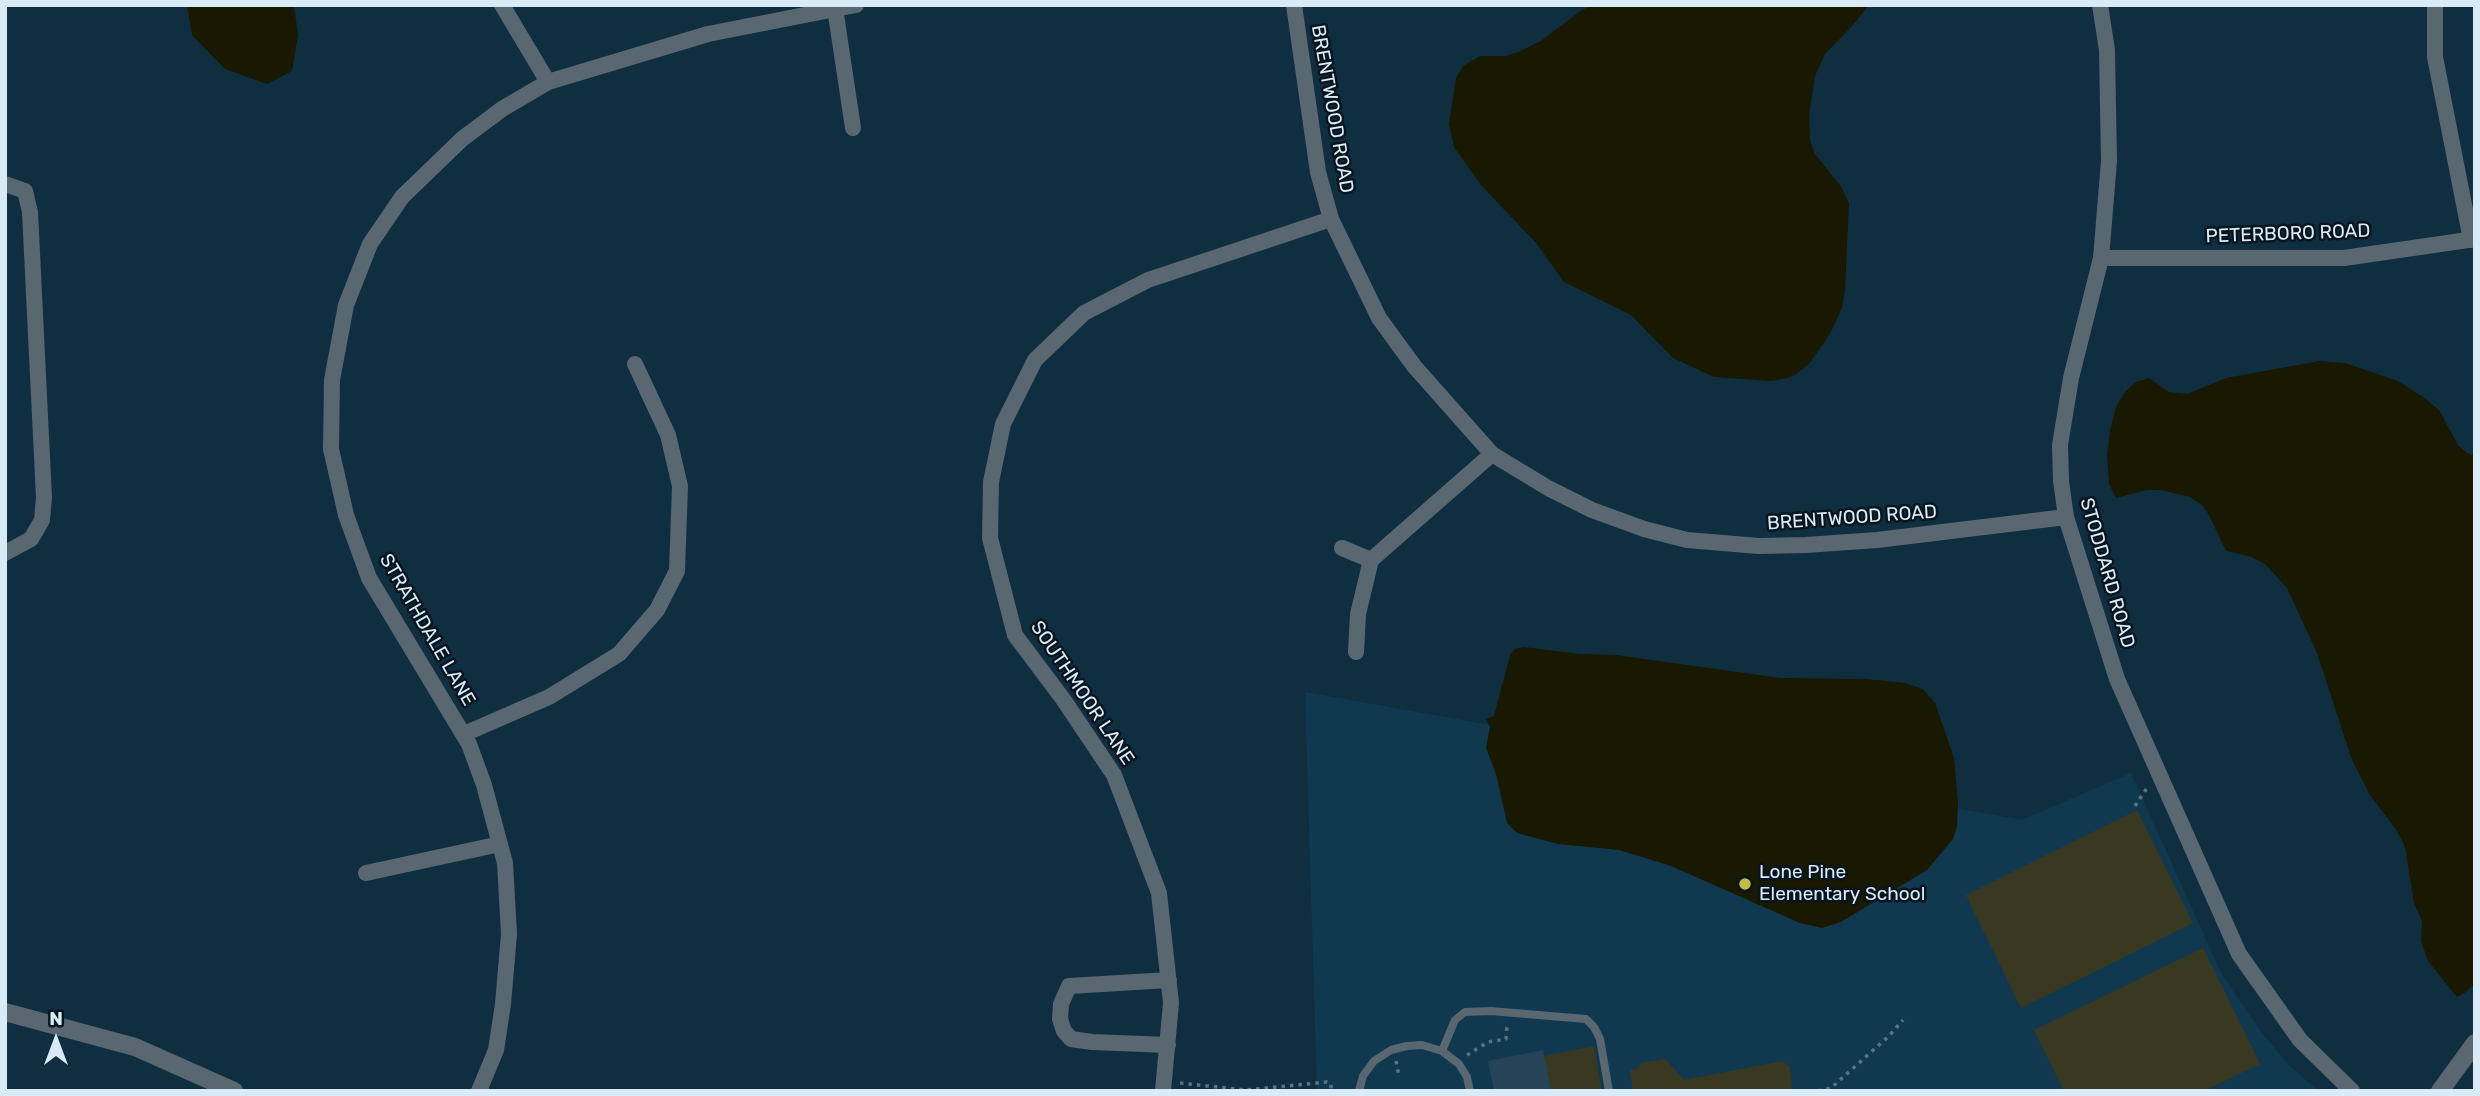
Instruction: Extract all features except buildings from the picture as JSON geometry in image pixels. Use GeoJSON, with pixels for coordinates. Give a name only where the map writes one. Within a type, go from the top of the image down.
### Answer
{"type":"FeatureCollection","features":[{"type":"Feature","properties":{"kind":"street"},"geometry":{"type":"LineString","coordinates":[[502,5],[548,82]]}},
{"type":"Feature","properties":{"kind":"street","name":"STRATHDALE LANE"},"geometry":{"type":"LineString","coordinates":[[479,1091],[496,1050],[503,1004],[509,934],[505,863],[484,785],[464,734],[369,579],[346,514],[331,449],[332,380],[346,305],[370,244],[402,197],[462,139],[502,109],[548,82],[708,34],[856,5]]}},
{"type":"Feature","properties":{"kind":"street","name":"BRENTWOOD ROAD"},"geometry":{"type":"LineString","coordinates":[[1294,5],[1318,172],[1331,219],[1379,318],[1414,366],[1492,454],[1548,488],[1592,510],[1644,529],[1687,540],[1738,545],[1874,541],[2066,517]]}},
{"type":"Feature","properties":{"kind":"street","name":"STODDARD ROAD"},"geometry":{"type":"LineString","coordinates":[[2100,5],[2107,50],[2109,161],[2101,258],[2071,378],[2060,445],[2066,517],[2117,679],[2239,954],[2300,1040],[2351,1091]]}},
{"type":"Feature","properties":{"kind":"street"},"geometry":{"type":"LineString","coordinates":[[2435,5],[2435,57],[2473,240]]}},
{"type":"Feature","properties":{"kind":"street"},"geometry":{"type":"LineString","coordinates":[[835,8],[853,128]]}},
{"type":"Feature","properties":{"kind":"street"},"geometry":{"type":"LineString","coordinates":[[5,184],[25,191],[30,212],[44,498],[42,520],[31,539],[5,553]]}},
{"type":"Feature","properties":{"kind":"street","name":"SOUTHMOOR LANE"},"geometry":{"type":"LineString","coordinates":[[1164,1086],[1171,1003],[1159,893],[1114,775],[1063,699],[1015,635],[990,538],[991,482],[1003,424],[1035,360],[1084,313],[1148,280],[1331,219]]}},
{"type":"Feature","properties":{"kind":"street","name":"PETERBORO ROAD"},"geometry":{"type":"LineString","coordinates":[[2101,258],[2344,258],[2473,240]]}},
{"type":"Feature","properties":{"kind":"street"},"geometry":{"type":"LineString","coordinates":[[464,734],[549,697],[619,654],[657,610],[677,571],[680,486],[668,435],[635,364]]}},
{"type":"Feature","properties":{"kind":"street"},"geometry":{"type":"LineString","coordinates":[[1356,652],[1358,614],[1371,560],[1492,454]]}},
{"type":"Feature","properties":{"kind":"street"},"geometry":{"type":"LineString","coordinates":[[1342,548],[1371,560]]}},
{"type":"Feature","properties":{"kind":"street"},"geometry":{"type":"LineString","coordinates":[[366,873],[500,844]]}},
{"type":"Feature","properties":{"kind":"street"},"geometry":{"type":"LineString","coordinates":[[1168,1045],[1071,1039],[1064,1031],[1060,1019],[1061,1003],[1069,986],[1169,981]]}},
{"type":"Feature","properties":{"kind":"street"},"geometry":{"type":"LineString","coordinates":[[5,1012],[135,1047],[234,1091]]}},
{"type":"Feature","properties":{"kind":"street"},"geometry":{"type":"LineString","coordinates":[[2440,1091],[2475,1043]]}},
{"type":"Feature","properties":{"kind":"lane"},"geometry":{"type":"LineString","coordinates":[[1442,1051],[1455,1020],[1465,1012],[1508,1012],[1586,1019],[1600,1039],[1609,1091]]}},
{"type":"Feature","properties":{"kind":"lane"},"geometry":{"type":"LineString","coordinates":[[1359,1091],[1363,1076],[1374,1061],[1391,1050],[1422,1045],[1442,1051],[1459,1064],[1467,1077],[1470,1091]]}},
{"type":"Feature","properties":{"kind":"path"},"geometry":{"type":"LineString","coordinates":[[1467,1055],[1480,1045],[1496,1039],[1506,1039],[1508,1012]]}},
{"type":"Feature","properties":{"kind":"path"},"geometry":{"type":"LineString","coordinates":[[1818,1091],[1831,1088],[1903,1020]]}},
{"type":"Feature","properties":{"kind":"path"},"geometry":{"type":"LineString","coordinates":[[1164,1086],[1246,1090],[1327,1082],[1331,1084],[1331,1091]]}},
{"type":"Feature","properties":{"kind":"shaded area"},"geometry":{"type":"Polygon","coordinates":[[[187,5],[294,5],[298,35],[292,71],[267,84],[225,69],[192,35],[187,5]]]}},
{"type":"Feature","properties":{"kind":"shaded area"},"geometry":{"type":"Polygon","coordinates":[[[1593,5],[1869,5],[1825,54],[1815,76],[1809,116],[1810,140],[1815,154],[1842,188],[1849,203],[1845,290],[1842,308],[1830,334],[1809,364],[1795,375],[1771,381],[1714,377],[1673,358],[1631,315],[1564,282],[1536,243],[1481,185],[1454,147],[1449,124],[1456,78],[1463,66],[1480,56],[1505,56],[1518,52],[1541,41],[1582,10],[1593,5]]]}},
{"type":"Feature","properties":{"kind":"shaded area"},"geometry":{"type":"Polygon","coordinates":[[[2319,361],[2345,363],[2398,381],[2439,410],[2458,445],[2475,456],[2475,983],[2457,997],[2428,961],[2421,941],[2422,921],[2414,903],[2405,847],[2397,831],[2370,795],[2352,760],[2317,653],[2287,588],[2265,564],[2252,557],[2227,551],[2209,515],[2202,505],[2190,497],[2161,490],[2147,490],[2116,498],[2109,484],[2107,456],[2116,407],[2124,393],[2136,382],[2149,378],[2169,392],[2187,394],[2226,378],[2319,361]]]}},
{"type":"Feature","properties":{"kind":"shaded area"},"geometry":{"type":"Polygon","coordinates":[[[1524,647],[1580,654],[1616,655],[1780,678],[1866,679],[1905,683],[1923,689],[1935,703],[1954,758],[1958,804],[1957,826],[1953,839],[1927,870],[1841,922],[1822,928],[1800,923],[1671,866],[1619,850],[1558,844],[1517,833],[1507,823],[1496,774],[1486,748],[1490,727],[1486,719],[1494,716],[1510,655],[1515,649],[1524,647]]]}},
{"type":"Feature","properties":{"kind":"shaded area","name":"Lone Pine Elementary School"},"geometry":{"type":"Polygon","coordinates":[[[1305,692],[2022,820],[2131,773],[2221,973],[2261,1032],[2288,1064],[2318,1091],[1317,1091],[1305,692]]]}},
{"type":"Feature","properties":{"kind":"shaded area"},"geometry":{"type":"Polygon","coordinates":[[[2137,810],[2193,923],[2021,1008],[1966,895],[2137,810]]]}},
{"type":"Feature","properties":{"kind":"shaded area"},"geometry":{"type":"Polygon","coordinates":[[[2203,948],[2260,1064],[2204,1091],[2064,1091],[2034,1030],[2203,948]]]}},
{"type":"Feature","properties":{"kind":"shaded area"},"geometry":{"type":"Polygon","coordinates":[[[1594,1046],[1602,1091],[1551,1091],[1544,1056],[1594,1046]]]}},
{"type":"Feature","properties":{"kind":"shaded area"},"geometry":{"type":"Polygon","coordinates":[[[1665,1059],[1684,1080],[1782,1061],[1790,1067],[1792,1090],[1633,1091],[1630,1070],[1638,1068],[1641,1063],[1665,1059]]]}},
{"type":"Feature","properties":{"kind":"place","name":"Lone Pine Elementary School"},"geometry":{"type":"Point","coordinates":[1745,884]}}]}
